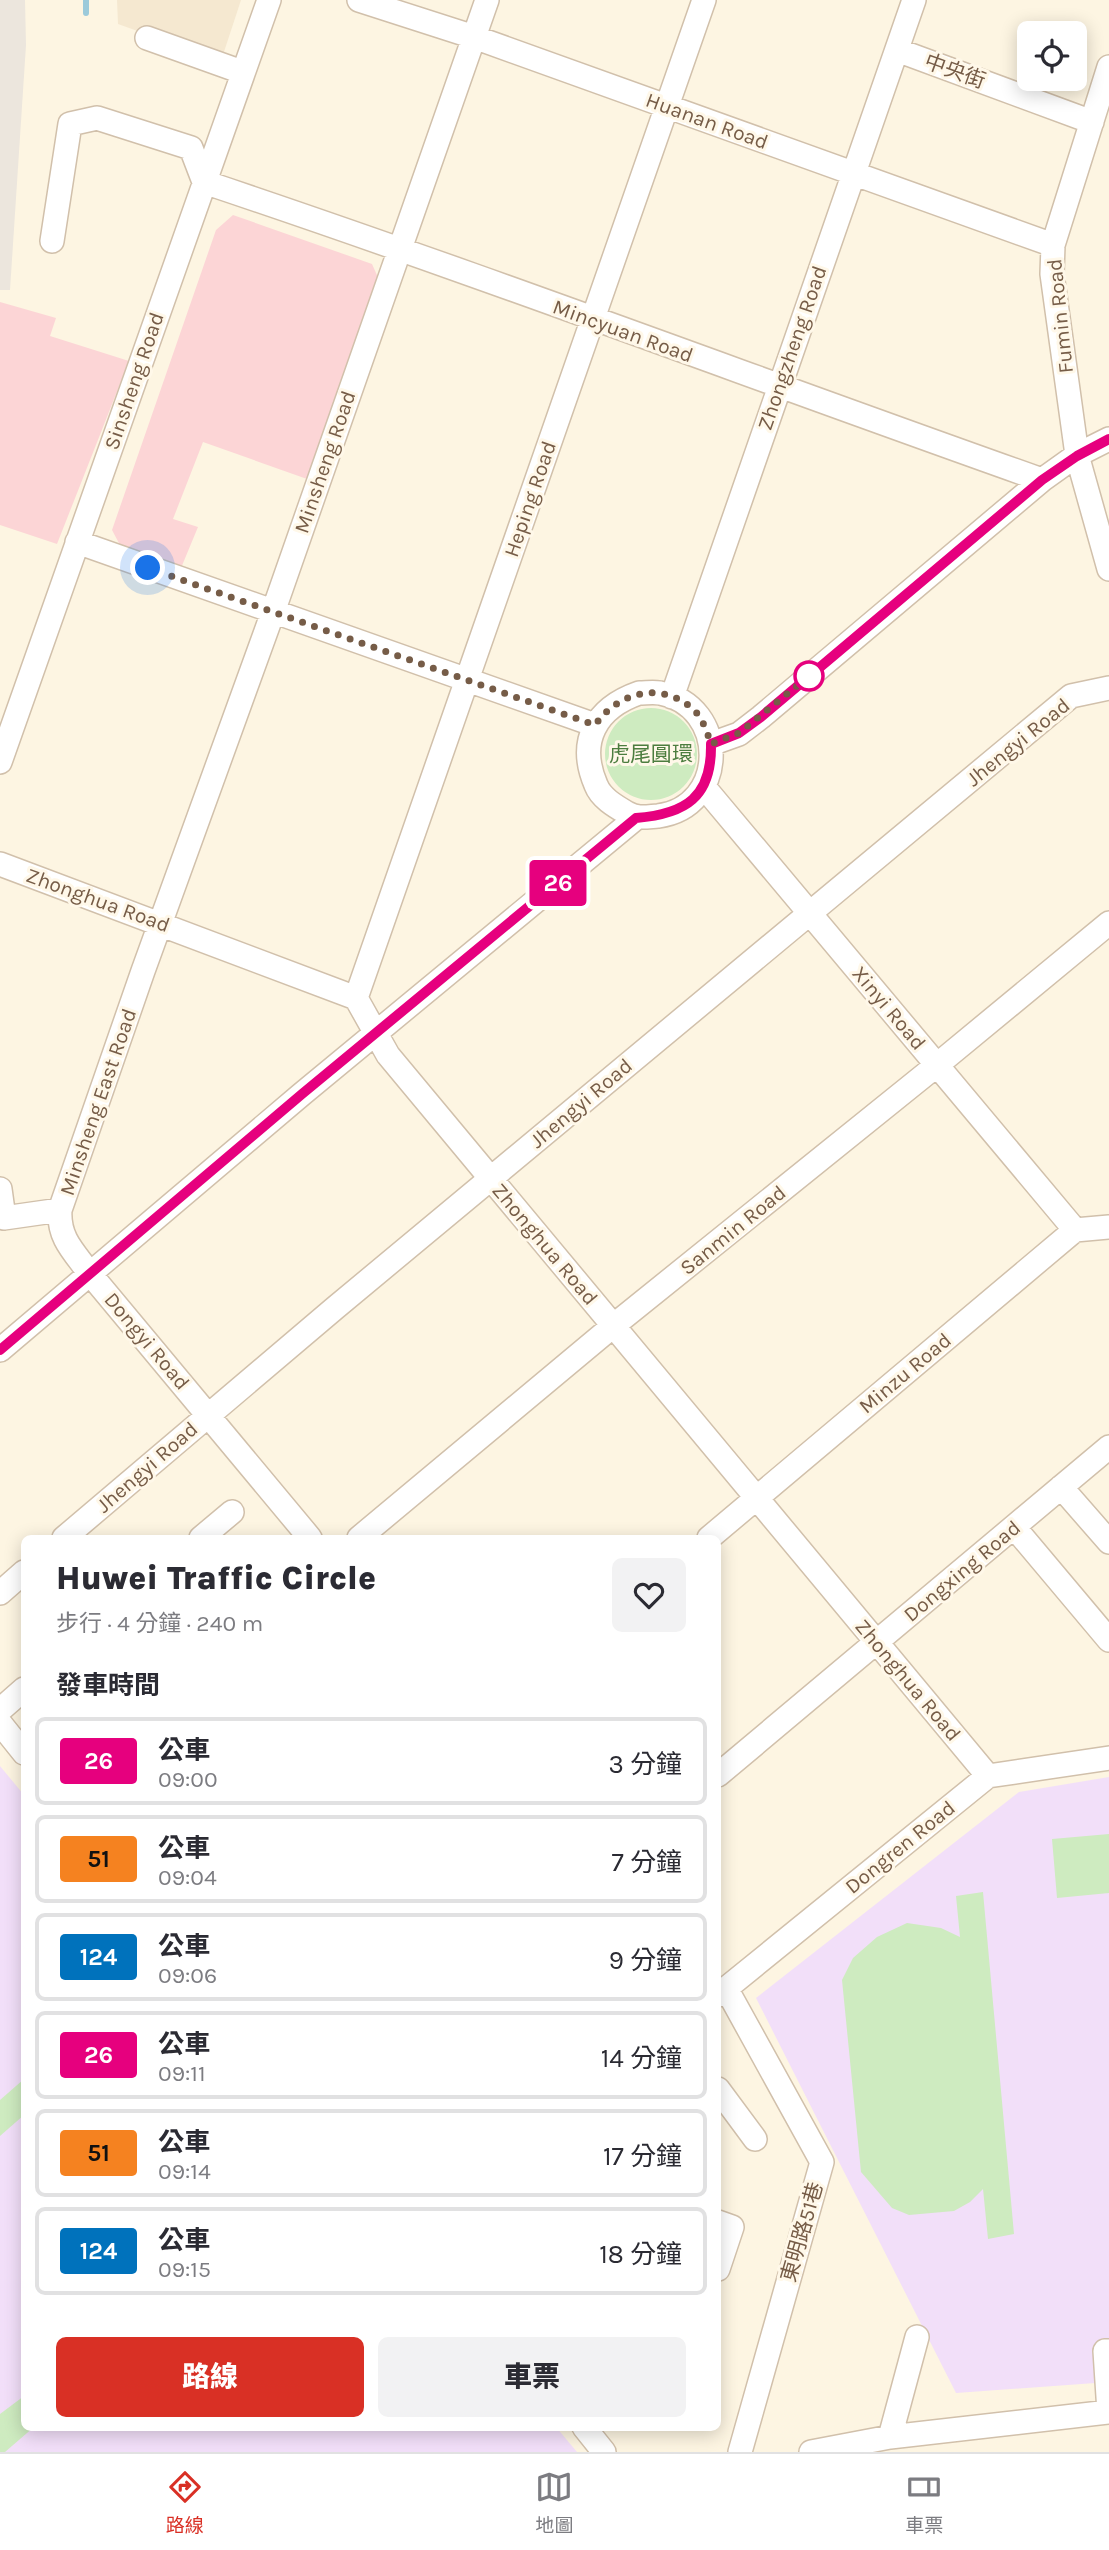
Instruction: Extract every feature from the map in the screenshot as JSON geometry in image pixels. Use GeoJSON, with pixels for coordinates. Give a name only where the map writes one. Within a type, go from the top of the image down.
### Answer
{"type":"FeatureCollection","features":[{"type":"Feature","properties":{"kind":"street","name":"Sinsheng Road"},"geometry":{"type":"LineString","coordinates":[[0,762],[269,0]]}},
{"type":"Feature","properties":{"kind":"street","name":"Huanan Road"},"geometry":{"type":"LineString","coordinates":[[359,0],[474,37],[1053,246]]}},
{"type":"Feature","properties":{"kind":"street","name":"Minsheng Road"},"geometry":{"type":"LineString","coordinates":[[160,923],[273,612],[487,0]]}},
{"type":"Feature","properties":{"kind":"street","name":"Heping Road"},"geometry":{"type":"LineString","coordinates":[[356,998],[704,0]]}},
{"type":"Feature","properties":{"kind":"street","name":"Zhongzheng Road"},"geometry":{"type":"LineString","coordinates":[[672,697],[914,0]]}},
{"type":"Feature","properties":{"kind":"street"},"geometry":{"type":"LineString","coordinates":[[147,38],[242,72]]}},
{"type":"Feature","properties":{"kind":"street","name":"中央街"},"geometry":{"type":"LineString","coordinates":[[897,50],[1092,122]]}},
{"type":"Feature","properties":{"kind":"street","name":"Fumin Road"},"geometry":{"type":"LineString","coordinates":[[1109,67],[1053,246],[1052,274],[1077,456],[1109,569]]}},
{"type":"Feature","properties":{"kind":"street"},"geometry":{"type":"LineString","coordinates":[[52,241],[70,124],[97,118],[191,148],[204,182]]}},
{"type":"Feature","properties":{"kind":"street","name":"Mincyuan Road"},"geometry":{"type":"LineString","coordinates":[[204,182],[400,248],[592,320],[1042,480]]}},
{"type":"Feature","properties":{"kind":"street"},"geometry":{"type":"LineString","coordinates":[[711,744],[739,733],[761,717],[1042,480],[1077,456],[1109,439]]}},
{"type":"Feature","properties":{"kind":"street"},"geometry":{"type":"LineString","coordinates":[[77,541],[595,725]]}},
{"type":"Feature","properties":{"kind":"street","name":"Jhengyi Road"},"geometry":{"type":"LineString","coordinates":[[67,1535],[208,1414],[1072,696],[1109,688]]}},
{"type":"Feature","properties":{"kind":"street"},"geometry":{"type":"LineString","coordinates":[[0,1350],[636,818],[665,815],[681,808],[704,787],[712,763],[711,744],[705,725],[694,710],[659,693],[639,693],[620,700],[604,712],[595,725],[588,749],[589,770],[598,790],[613,805],[636,818]]}},
{"type":"Feature","properties":{"kind":"street","name":"Xinyi Road"},"geometry":{"type":"LineString","coordinates":[[704,787],[1075,1230]]}},
{"type":"Feature","properties":{"kind":"street","name":"Zhonghua Road"},"geometry":{"type":"LineString","coordinates":[[0,864],[356,998],[388,1055],[988,1776]]}},
{"type":"Feature","properties":{"kind":"street","name":"Minsheng East Road"},"geometry":{"type":"LineString","coordinates":[[91,1275],[62,1236],[60,1210],[160,923]]}},
{"type":"Feature","properties":{"kind":"street","name":"Sanmin Road"},"geometry":{"type":"LineString","coordinates":[[363,1535],[613,1326],[1109,923]]}},
{"type":"Feature","properties":{"kind":"street"},"geometry":{"type":"LineString","coordinates":[[0,1189],[4,1218],[60,1210]]}},
{"type":"Feature","properties":{"kind":"street"},"geometry":{"type":"LineString","coordinates":[[1075,1230],[1109,1227]]}},
{"type":"Feature","properties":{"kind":"street","name":"Minzu Road"},"geometry":{"type":"LineString","coordinates":[[713,1535],[1075,1230]]}},
{"type":"Feature","properties":{"kind":"street","name":"Dongyi Road"},"geometry":{"type":"LineString","coordinates":[[91,1275],[308,1535]]}},
{"type":"Feature","properties":{"kind":"street","name":"Dongxing Road"},"geometry":{"type":"LineString","coordinates":[[721,1773],[1109,1447]]}},
{"type":"Feature","properties":{"kind":"street"},"geometry":{"type":"LineString","coordinates":[[1061,1487],[1109,1542]]}},
{"type":"Feature","properties":{"kind":"street"},"geometry":{"type":"LineString","coordinates":[[205,1535],[232,1512]]}},
{"type":"Feature","properties":{"kind":"street"},"geometry":{"type":"LineString","coordinates":[[1014,1527],[1109,1640]]}},
{"type":"Feature","properties":{"kind":"street"},"geometry":{"type":"LineString","coordinates":[[0,1593],[21,1575]]}},
{"type":"Feature","properties":{"kind":"street"},"geometry":{"type":"LineString","coordinates":[[0,1710],[21,1692]]}},
{"type":"Feature","properties":{"kind":"street"},"geometry":{"type":"LineString","coordinates":[[0,1723],[21,1749]]}},
{"type":"Feature","properties":{"kind":"street"},"geometry":{"type":"LineString","coordinates":[[988,1776],[1109,1758]]}},
{"type":"Feature","properties":{"kind":"street","name":"Dongren Road"},"geometry":{"type":"LineString","coordinates":[[722,1991],[988,1776]]}},
{"type":"Feature","properties":{"kind":"street","name":"東明路51巷"},"geometry":{"type":"LineString","coordinates":[[722,1991],[822,2162],[740,2452]]}},
{"type":"Feature","properties":{"kind":"street"},"geometry":{"type":"LineString","coordinates":[[721,2093],[755,2139]]}},
{"type":"Feature","properties":{"kind":"street"},"geometry":{"type":"LineString","coordinates":[[721,2223],[732,2227],[721,2260]]}},
{"type":"Feature","properties":{"kind":"street"},"geometry":{"type":"LineString","coordinates":[[900,2442],[917,2337]]}},
{"type":"Feature","properties":{"kind":"street"},"geometry":{"type":"LineString","coordinates":[[811,2452],[1109,2412],[1105,2351],[1109,2351]]}},
{"type":"Feature","properties":{"kind":"street"},"geometry":{"type":"LineString","coordinates":[[587,2431],[604,2452]]}},
{"type":"Feature","properties":{"kind":"shaded area"},"geometry":{"type":"Polygon","coordinates":[[[0,0],[25,0],[26,45],[10,290],[0,290],[0,0]]]}},
{"type":"Feature","properties":{"kind":"shaded area"},"geometry":{"type":"Polygon","coordinates":[[[117,0],[241,0],[221,61],[118,24],[117,0]]]}},
{"type":"Feature","properties":{"kind":"shaded area"},"geometry":{"type":"Polygon","coordinates":[[[233,215],[372,264],[380,282],[307,479],[203,442],[173,519],[198,527],[181,568],[121,547],[112,530],[216,230],[233,215]]]}},
{"type":"Feature","properties":{"kind":"shaded area"},"geometry":{"type":"Polygon","coordinates":[[[0,302],[56,318],[50,336],[129,361],[57,544],[0,525],[0,302]]]}},
{"type":"Feature","properties":{"kind":"shaded area"},"geometry":{"type":"Polygon","coordinates":[[[0,1766],[21,1791],[21,2431],[559,2431],[577,2452],[0,2452],[0,1766]]]}},
{"type":"Feature","properties":{"kind":"shaded area"},"geometry":{"type":"Polygon","coordinates":[[[1109,1777],[1109,2382],[956,2393],[756,1998],[1019,1792],[1109,1777]]]}},
{"type":"Feature","properties":{"kind":"green space","name":"虎尾圓環"},"geometry":{"type":"Polygon","coordinates":[[[651,708],[669,711],[684,721],[694,736],[697,754],[694,772],[684,787],[669,797],[651,800],[633,797],[618,787],[608,772],[605,754],[608,736],[618,721],[633,711],[651,708]]]}},
{"type":"Feature","properties":{"kind":"green space"},"geometry":{"type":"Polygon","coordinates":[[[1109,1834],[1109,1893],[1057,1898],[1052,1839],[1109,1834]]]}},
{"type":"Feature","properties":{"kind":"green space"},"geometry":{"type":"Polygon","coordinates":[[[983,1892],[1014,2234],[988,2239],[983,2189],[970,2202],[954,2211],[909,2215],[892,2208],[861,2172],[842,1980],[853,1958],[877,1937],[907,1923],[941,1928],[960,1937],[956,1896],[983,1892]]]}},
{"type":"Feature","properties":{"kind":"green space"},"geometry":{"type":"Polygon","coordinates":[[[21,2082],[21,2118],[0,2136],[0,2100],[21,2082]]]}},
{"type":"Feature","properties":{"kind":"green space"},"geometry":{"type":"Polygon","coordinates":[[[21,2398],[21,2431],[29,2431],[5,2452],[0,2452],[0,2414],[21,2398]]]}},
{"type":"Feature","properties":{"kind":"waterway"},"geometry":{"type":"LineString","coordinates":[[86,0],[86,13]]}},
{"type":"Feature","properties":{"kind":"bus line","name":"26"},"geometry":{"type":"LineString","coordinates":[[0,1350],[302,1094],[636,818],[665,815],[694,798],[708,778],[712,763],[711,744],[739,733],[761,717],[1042,480],[1077,456],[1109,439]]}},
{"type":"Feature","properties":{"kind":"route"},"geometry":{"type":"LineString","coordinates":[[148,568],[595,725],[604,712],[620,700],[639,693],[659,693],[672,697],[694,710],[705,725],[711,744],[739,733],[809,676]]}}]}
